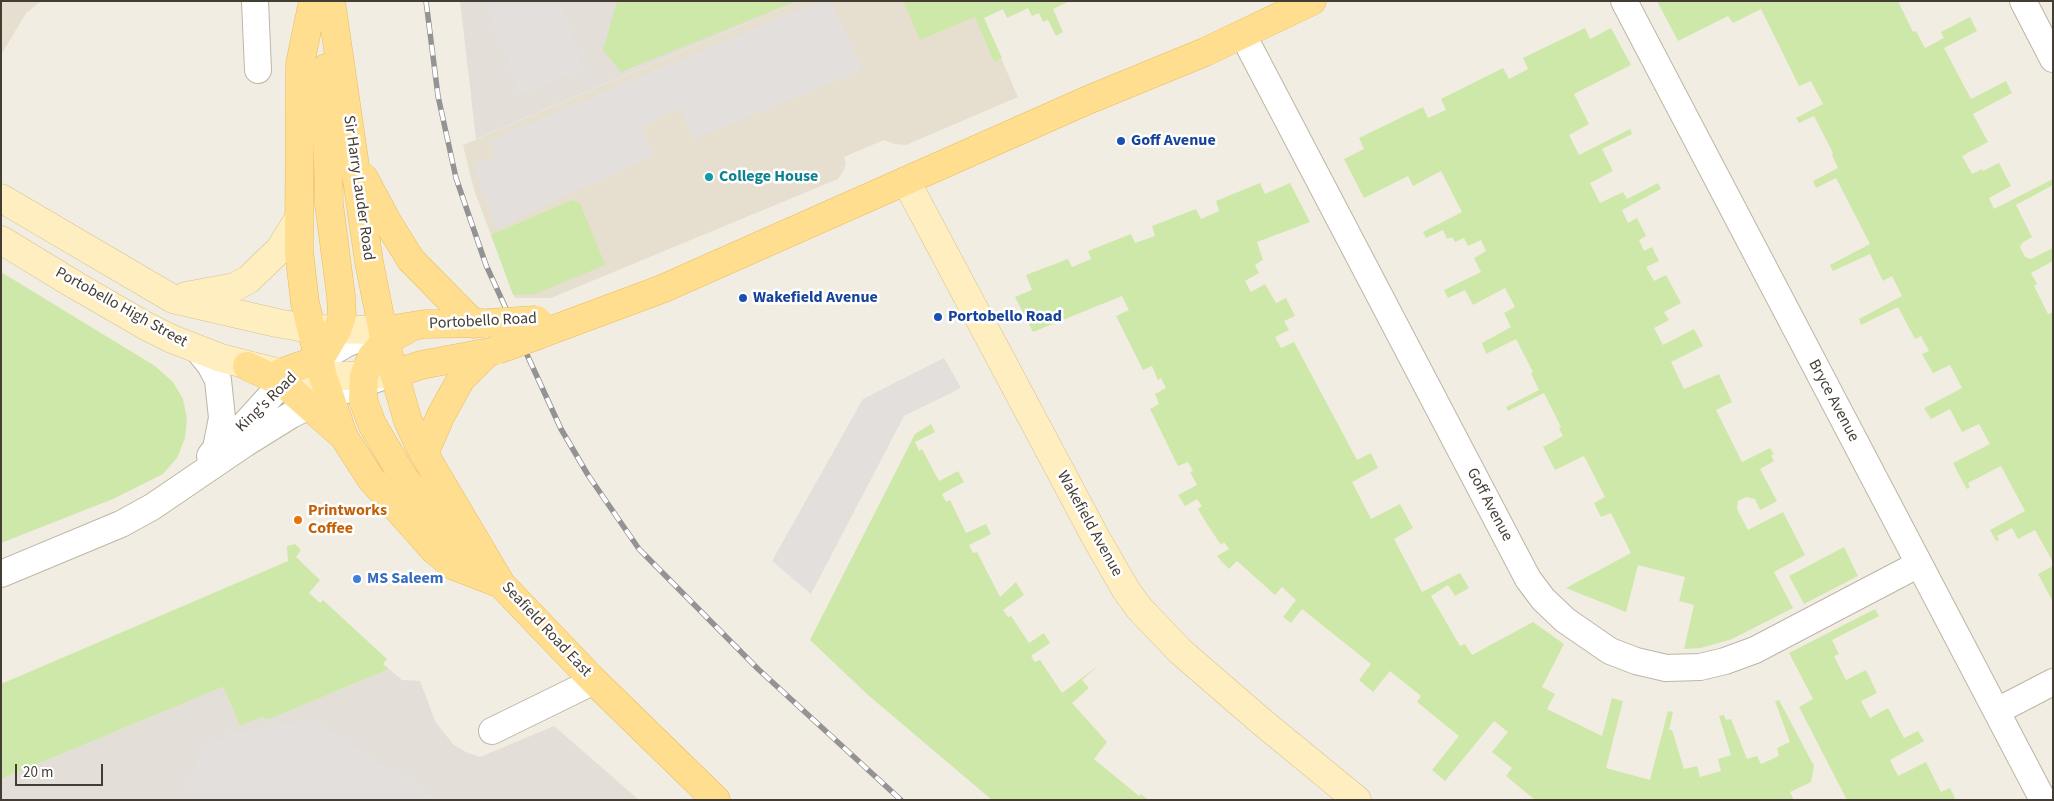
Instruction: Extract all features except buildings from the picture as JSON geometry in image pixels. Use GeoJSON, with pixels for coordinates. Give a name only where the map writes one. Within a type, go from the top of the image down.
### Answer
{"type":"FeatureCollection","features":[{"type":"Feature","properties":{"kind":"main road"},"geometry":{"type":"LineString","coordinates":[[313,1],[300,64],[298,220],[302,282],[324,329],[320,384],[344,437],[371,480],[434,550],[454,566],[500,584]]}},
{"type":"Feature","properties":{"kind":"main road"},"geometry":{"type":"LineString","coordinates":[[324,329],[342,316],[342,296],[329,204],[325,1]]}},
{"type":"Feature","properties":{"kind":"main road","name":"Sir Harry Lauder Road"},"geometry":{"type":"LineString","coordinates":[[331,1],[369,262],[394,374]]}},
{"type":"Feature","properties":{"kind":"main road","name":"Portobello Road"},"geometry":{"type":"LineString","coordinates":[[394,374],[421,365],[492,352],[539,327],[584,317],[662,289],[1088,100],[1243,35],[1312,1]]}},
{"type":"Feature","properties":{"kind":"main road"},"geometry":{"type":"LineString","coordinates":[[354,159],[384,216],[411,260],[481,323]]}},
{"type":"Feature","properties":{"kind":"main road","name":"Wakefield Avenue"},"geometry":{"type":"LineString","coordinates":[[906,181],[997,355],[1126,590],[1152,624],[1181,652],[1357,800]]}},
{"type":"Feature","properties":{"kind":"main road"},"geometry":{"type":"LineString","coordinates":[[1,198],[172,299],[277,323],[384,336],[372,356],[364,379],[363,400],[372,424],[402,475],[445,531],[500,584]]}},
{"type":"Feature","properties":{"kind":"main road"},"geometry":{"type":"LineString","coordinates":[[172,299],[221,291],[242,283],[261,269],[280,248],[298,220]]}},
{"type":"Feature","properties":{"kind":"main road","name":"Portobello High Street"},"geometry":{"type":"LineString","coordinates":[[1,240],[146,326],[198,350],[286,377]]}},
{"type":"Feature","properties":{"kind":"main road","name":"Portobello Road"},"geometry":{"type":"LineString","coordinates":[[384,336],[425,324],[481,323],[539,327]]}},
{"type":"Feature","properties":{"kind":"main road"},"geometry":{"type":"LineString","coordinates":[[424,454],[441,414],[457,385],[492,352]]}},
{"type":"Feature","properties":{"kind":"main road"},"geometry":{"type":"LineString","coordinates":[[286,377],[320,384],[394,374]]}},
{"type":"Feature","properties":{"kind":"main road","name":"Seafield Road East"},"geometry":{"type":"LineString","coordinates":[[394,374],[409,424],[424,454],[500,584],[594,681],[716,800]]}},
{"type":"Feature","properties":{"kind":"main road"},"geometry":{"type":"LineString","coordinates":[[286,377],[320,384]]}},
{"type":"Feature","properties":{"kind":"street"},"geometry":{"type":"LineString","coordinates":[[255,1],[258,70]]}},
{"type":"Feature","properties":{"kind":"street","name":"Bryce Avenue"},"geometry":{"type":"LineString","coordinates":[[1624,1],[2043,800]]}},
{"type":"Feature","properties":{"kind":"street"},"geometry":{"type":"LineString","coordinates":[[2022,1],[2053,59]]}},
{"type":"Feature","properties":{"kind":"street","name":"Goff Avenue"},"geometry":{"type":"LineString","coordinates":[[1243,35],[1528,579],[1548,604],[1571,624],[1610,651],[1636,662],[1666,668],[1700,667],[1725,661],[1755,650],[1919,564]]}},
{"type":"Feature","properties":{"kind":"street","name":"King's Road"},"geometry":{"type":"LineString","coordinates":[[1,574],[121,524],[152,507],[246,443],[320,384],[346,344],[384,336]]}},
{"type":"Feature","properties":{"kind":"street"},"geometry":{"type":"LineString","coordinates":[[192,481],[216,448],[222,418],[218,380],[210,365],[198,350]]}},
{"type":"Feature","properties":{"kind":"street","name":"King's Road"},"geometry":{"type":"LineString","coordinates":[[192,481],[286,377]]}},
{"type":"Feature","properties":{"kind":"street"},"geometry":{"type":"LineString","coordinates":[[492,732],[594,681]]}},
{"type":"Feature","properties":{"kind":"street"},"geometry":{"type":"LineString","coordinates":[[1997,711],[2053,682]]}},
{"type":"Feature","properties":{"kind":"shaded area"},"geometry":{"type":"Polygon","coordinates":[[[1,1],[41,1],[26,13],[1,55],[1,1]]]}},
{"type":"Feature","properties":{"kind":"shaded area"},"geometry":{"type":"Polygon","coordinates":[[[460,1],[799,1],[476,139],[460,1]]]}},
{"type":"Feature","properties":{"kind":"shaded area"},"geometry":{"type":"Polygon","coordinates":[[[485,1],[560,1],[585,69],[519,94],[485,1]]]}},
{"type":"Feature","properties":{"kind":"shaded area"},"geometry":{"type":"Polygon","coordinates":[[[799,1],[976,1],[1018,97],[906,145],[894,144],[884,140],[844,157],[846,163],[838,179],[551,298],[515,298],[474,190],[463,145],[799,1]]]}},
{"type":"Feature","properties":{"kind":"shaded area"},"geometry":{"type":"Polygon","coordinates":[[[819,1],[831,1],[863,70],[694,139],[679,108],[641,127],[654,155],[497,228],[473,166],[496,156],[490,141],[819,1]]]}},
{"type":"Feature","properties":{"kind":"shaded area"},"geometry":{"type":"Polygon","coordinates":[[[944,358],[961,388],[904,416],[811,594],[772,561],[863,399],[944,358]]]}},
{"type":"Feature","properties":{"kind":"shaded area"},"geometry":{"type":"Polygon","coordinates":[[[389,669],[402,680],[420,681],[436,723],[454,745],[466,752],[480,757],[554,726],[639,800],[1,800],[1,779],[223,687],[240,726],[261,717],[270,719],[389,669]]]}},
{"type":"Feature","properties":{"kind":"shaded area"},"geometry":{"type":"Polygon","coordinates":[[[311,719],[438,800],[189,800],[190,780],[195,765],[205,750],[215,741],[229,734],[311,719]]]}},
{"type":"Feature","properties":{"kind":"green space"},"geometry":{"type":"Polygon","coordinates":[[[617,1],[797,1],[621,72],[603,50],[617,1]]]}},
{"type":"Feature","properties":{"kind":"green space"},"geometry":{"type":"Polygon","coordinates":[[[903,1],[1070,1],[1053,9],[1063,32],[1056,36],[1048,20],[1043,22],[1039,13],[1032,16],[1028,8],[1007,18],[1003,9],[984,18],[1002,58],[994,62],[975,17],[920,40],[903,1]]]}},
{"type":"Feature","properties":{"kind":"green space"},"geometry":{"type":"Polygon","coordinates":[[[1657,1],[1898,1],[1913,32],[1916,31],[1925,48],[1944,38],[1941,32],[1970,17],[1977,31],[1944,48],[1971,99],[2006,81],[2012,93],[1973,114],[1988,142],[1962,156],[1972,174],[1999,163],[2011,186],[1989,198],[1994,209],[2053,179],[2053,185],[2016,205],[2032,237],[2022,243],[2020,247],[2025,257],[2031,259],[2053,248],[2053,261],[2031,273],[2037,284],[2034,286],[2048,314],[2053,312],[2053,562],[2035,530],[2018,539],[2012,528],[1997,536],[1999,540],[1996,541],[1990,530],[2025,511],[2001,466],[1968,483],[1970,487],[1967,489],[1959,475],[1953,463],[1990,444],[1979,424],[1962,432],[1950,409],[1931,419],[1924,408],[1962,388],[1950,365],[1933,373],[1922,354],[1929,351],[1921,336],[1915,339],[1898,307],[1861,325],[1859,319],[1902,296],[1892,276],[1883,281],[1870,254],[1833,271],[1830,265],[1870,244],[1836,178],[1816,188],[1813,181],[1838,168],[1832,155],[1833,153],[1814,116],[1799,123],[1796,118],[1823,104],[1811,81],[1799,86],[1761,9],[1733,23],[1728,16],[1678,41],[1657,1]]]}},
{"type":"Feature","properties":{"kind":"green space"},"geometry":{"type":"Polygon","coordinates":[[[1585,28],[1590,39],[1611,28],[1631,65],[1574,94],[1589,124],[1569,135],[1579,155],[1630,129],[1632,134],[1602,149],[1613,171],[1590,183],[1600,203],[1623,192],[1627,199],[1658,183],[1661,189],[1622,210],[1628,223],[1637,218],[1646,236],[1639,240],[1644,251],[1652,247],[1659,261],[1646,267],[1654,281],[1666,275],[1681,303],[1664,312],[1669,320],[1654,328],[1663,345],[1694,329],[1703,346],[1671,362],[1684,389],[1719,374],[1732,402],[1716,410],[1742,462],[1770,448],[1774,454],[1771,455],[1774,461],[1760,469],[1777,501],[1760,510],[1755,499],[1746,497],[1738,501],[1737,509],[1748,530],[1783,512],[1805,555],[1774,572],[1793,608],[1732,639],[1701,648],[1684,649],[1694,605],[1679,601],[1685,577],[1638,565],[1626,612],[1566,588],[1631,553],[1611,513],[1601,517],[1594,503],[1605,497],[1584,456],[1555,470],[1543,447],[1563,436],[1559,428],[1561,427],[1544,393],[1508,411],[1506,407],[1539,390],[1531,373],[1533,372],[1516,339],[1486,354],[1482,343],[1511,327],[1504,313],[1515,307],[1505,288],[1473,305],[1465,290],[1448,298],[1444,290],[1481,272],[1474,258],[1486,251],[1481,240],[1468,246],[1464,238],[1455,242],[1452,237],[1447,239],[1443,230],[1426,238],[1423,232],[1462,212],[1441,171],[1413,186],[1408,176],[1364,198],[1344,159],[1364,149],[1359,138],[1423,107],[1428,118],[1446,110],[1441,99],[1503,68],[1509,79],[1528,69],[1523,58],[1585,28]]]}},
{"type":"Feature","properties":{"kind":"green space"},"geometry":{"type":"Polygon","coordinates":[[[1260,183],[1265,194],[1290,183],[1310,222],[1257,242],[1263,260],[1255,265],[1259,273],[1245,281],[1251,292],[1265,284],[1276,303],[1286,298],[1295,316],[1284,321],[1289,330],[1275,337],[1281,348],[1294,342],[1357,460],[1371,453],[1378,468],[1352,482],[1371,519],[1400,504],[1413,528],[1394,539],[1422,592],[1460,573],[1469,588],[1455,596],[1448,585],[1431,596],[1460,646],[1465,644],[1472,655],[1533,622],[1564,644],[1542,687],[1555,694],[1547,709],[1602,736],[1612,698],[1623,701],[1606,768],[1650,780],[1668,711],[1673,712],[1669,730],[1672,730],[1684,769],[1697,766],[1700,777],[1721,771],[1718,759],[1731,755],[1719,716],[1724,715],[1726,720],[1731,719],[1747,759],[1757,756],[1761,764],[1779,756],[1777,748],[1790,742],[1775,701],[1779,700],[1814,766],[1811,782],[1790,792],[1794,800],[1535,800],[1506,776],[1512,768],[1492,752],[1508,732],[1494,721],[1445,781],[1432,770],[1459,736],[1417,702],[1421,696],[1390,671],[1373,692],[1359,680],[1371,664],[1302,609],[1291,623],[1283,617],[1296,600],[1282,587],[1275,595],[1237,561],[1229,569],[1222,562],[1217,556],[1229,549],[1224,542],[1221,545],[1207,524],[1198,509],[1202,506],[1197,499],[1185,506],[1178,495],[1197,485],[1190,472],[1193,471],[1188,462],[1178,466],[1150,409],[1159,404],[1155,394],[1166,388],[1161,378],[1158,380],[1152,366],[1143,370],[1116,316],[1129,310],[1122,296],[1033,332],[1015,297],[1032,290],[1026,275],[1068,259],[1072,267],[1091,259],[1088,251],[1131,234],[1135,243],[1155,236],[1152,226],[1196,209],[1201,219],[1219,211],[1216,201],[1260,183]]]}},
{"type":"Feature","properties":{"kind":"green space"},"geometry":{"type":"Polygon","coordinates":[[[572,200],[580,203],[605,265],[535,294],[513,295],[491,235],[572,200]]]}},
{"type":"Feature","properties":{"kind":"green space"},"geometry":{"type":"Polygon","coordinates":[[[1,272],[155,366],[173,382],[183,399],[187,419],[185,438],[177,458],[163,474],[113,499],[1,543],[1,272]]]}},
{"type":"Feature","properties":{"kind":"green space"},"geometry":{"type":"Polygon","coordinates":[[[931,424],[935,432],[915,442],[919,451],[922,449],[939,481],[958,471],[964,482],[942,494],[946,502],[950,500],[966,533],[986,524],[991,534],[969,545],[973,553],[977,552],[1000,597],[1016,582],[1024,595],[1003,610],[1008,617],[1011,616],[1029,643],[1044,633],[1050,643],[1031,656],[1035,662],[1040,660],[1062,693],[1099,665],[1082,680],[1089,688],[1072,703],[1107,742],[1094,759],[1139,796],[1141,794],[1148,800],[992,800],[868,695],[810,640],[915,434],[931,424]]]}},
{"type":"Feature","properties":{"kind":"green space"},"geometry":{"type":"Polygon","coordinates":[[[295,544],[301,550],[296,557],[320,580],[309,593],[320,603],[323,600],[387,659],[383,664],[389,669],[270,719],[261,717],[240,726],[223,687],[1,779],[1,684],[288,561],[287,546],[295,544]]]}},
{"type":"Feature","properties":{"kind":"green space"},"geometry":{"type":"Polygon","coordinates":[[[1844,547],[1858,576],[1804,604],[1789,576],[1844,547]]]}},
{"type":"Feature","properties":{"kind":"green space"},"geometry":{"type":"Polygon","coordinates":[[[2053,566],[2053,602],[2038,574],[2053,566]]]}},
{"type":"Feature","properties":{"kind":"green space"},"geometry":{"type":"Polygon","coordinates":[[[1875,609],[1879,616],[1832,640],[1839,654],[1834,656],[1846,680],[1866,670],[1877,693],[1861,701],[1870,718],[1888,708],[1904,738],[1918,731],[1924,741],[1890,760],[1898,776],[1926,762],[1941,792],[1950,788],[1955,798],[1951,800],[1847,800],[1799,707],[1813,699],[1789,653],[1875,609]]]}},
{"type":"Feature","properties":{"kind":"railway"},"geometry":{"type":"LineString","coordinates":[[426,1],[438,96],[456,178],[486,265],[561,429],[588,475],[639,549],[758,669],[901,800]]}},
{"type":"Feature","properties":{"kind":"place","name":"Goff Avenue"},"geometry":{"type":"Point","coordinates":[1121,141]}},
{"type":"Feature","properties":{"kind":"place","name":"College House"},"geometry":{"type":"Point","coordinates":[709,177]}},
{"type":"Feature","properties":{"kind":"place","name":"Wakefield Avenue"},"geometry":{"type":"Point","coordinates":[743,298]}},
{"type":"Feature","properties":{"kind":"place","name":"Portobello Road"},"geometry":{"type":"Point","coordinates":[938,317]}},
{"type":"Feature","properties":{"kind":"place","name":"Printworks Coffee"},"geometry":{"type":"Point","coordinates":[298,520]}},
{"type":"Feature","properties":{"kind":"place","name":"MS Saleem"},"geometry":{"type":"Point","coordinates":[357,579]}}]}
